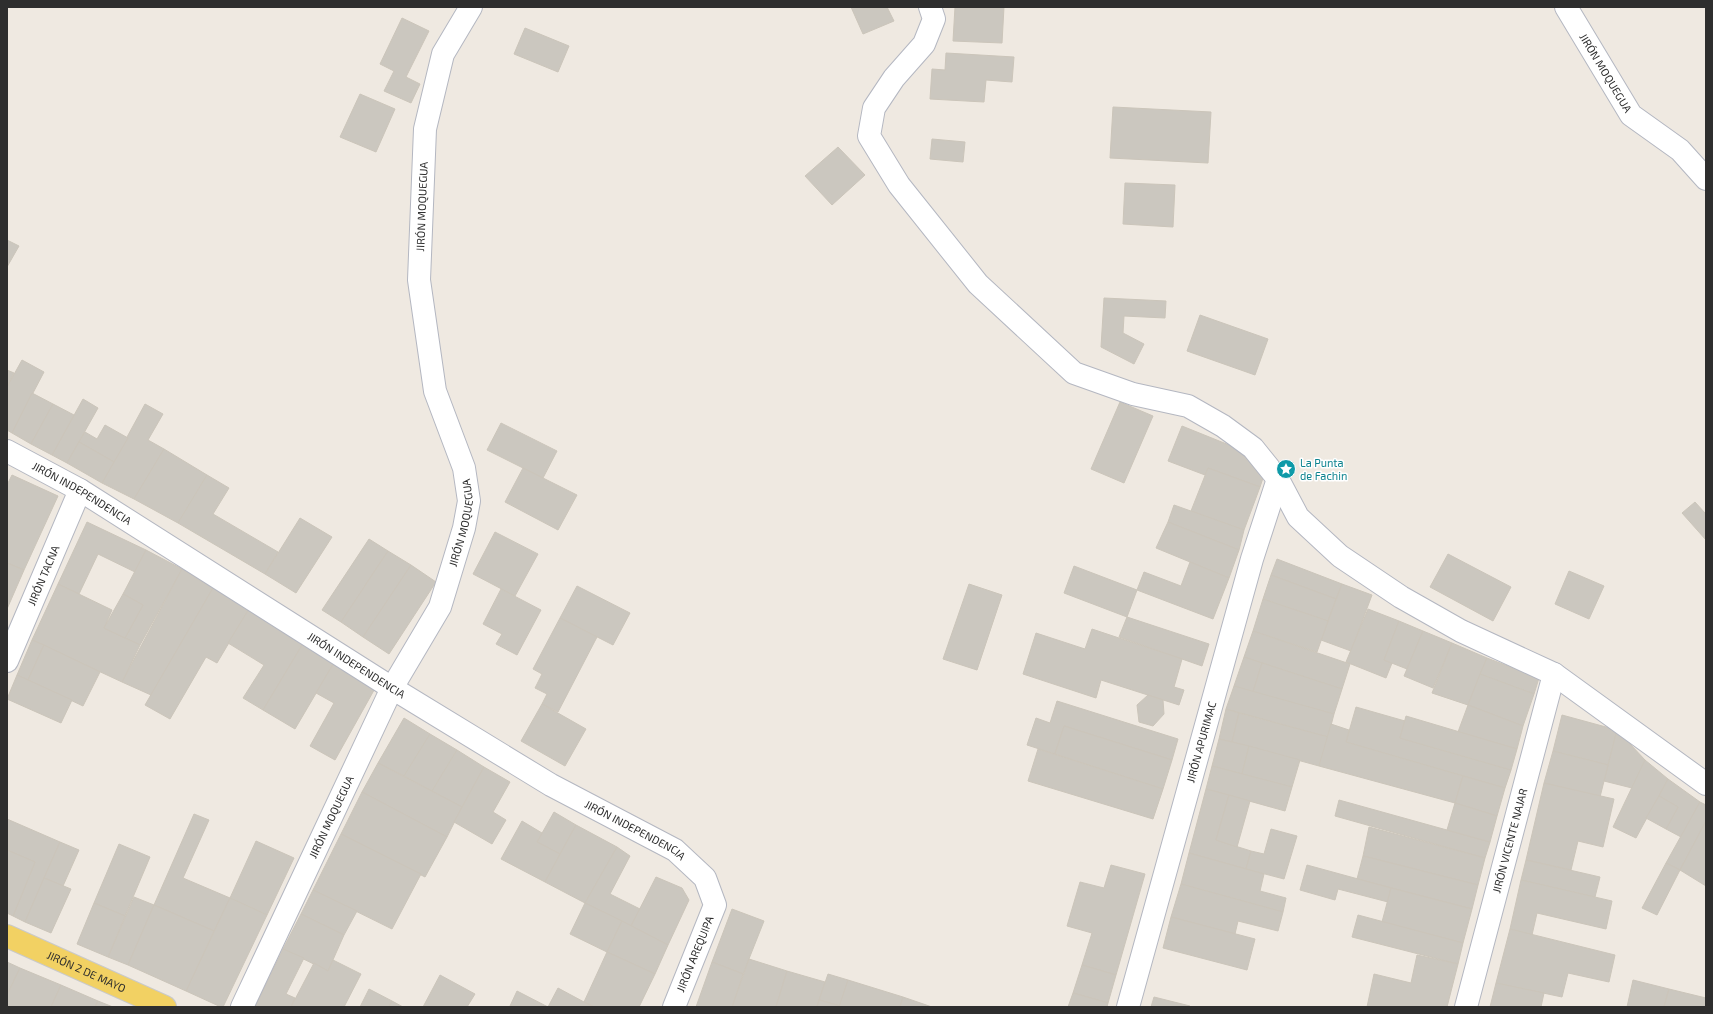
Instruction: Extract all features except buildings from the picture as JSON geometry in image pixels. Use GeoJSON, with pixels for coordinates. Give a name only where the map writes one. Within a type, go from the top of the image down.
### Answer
{"type":"FeatureCollection","features":[{"type":"Feature","properties":{"kind":"main road","name":"JIRÓN 2 DE MAYO"},"geometry":{"type":"LineString","coordinates":[[7,936],[165,1007]]}},
{"type":"Feature","properties":{"kind":"street","name":"JIRÓN MOQUEGUA"},"geometry":{"type":"LineString","coordinates":[[242,1007],[392,688],[440,607],[464,528],[469,501],[464,468],[435,391],[419,280],[424,129],[443,54],[471,7]]}},
{"type":"Feature","properties":{"kind":"street"},"geometry":{"type":"LineString","coordinates":[[930,7],[934,20],[924,44],[894,78],[874,108],[869,136],[900,185],[978,284],[1074,373],[1133,394],[1188,406],[1223,426],[1252,448],[1278,479],[1298,517],[1340,556],[1401,597],[1461,631],[1554,674],[1706,784]]}},
{"type":"Feature","properties":{"kind":"street","name":"JIRÓN MOQUEGUA"},"geometry":{"type":"LineString","coordinates":[[1566,7],[1631,115],[1680,150],[1706,179]]}},
{"type":"Feature","properties":{"kind":"street","name":"JIRÓN INDEPENDENCIA"},"geometry":{"type":"LineString","coordinates":[[7,451],[80,490],[392,688],[551,785],[675,850],[705,878]]}},
{"type":"Feature","properties":{"kind":"street","name":"JIRÓN APURIMAC"},"geometry":{"type":"LineString","coordinates":[[1128,1007],[1252,559],[1278,479]]}},
{"type":"Feature","properties":{"kind":"street","name":"JIRÓN TACNA"},"geometry":{"type":"LineString","coordinates":[[7,661],[80,490]]}},
{"type":"Feature","properties":{"kind":"street","name":"JIRÓN VICENTE NAJAR"},"geometry":{"type":"LineString","coordinates":[[1466,1007],[1554,674]]}},
{"type":"Feature","properties":{"kind":"street","name":"JIRÓN AREQUIPA"},"geometry":{"type":"LineString","coordinates":[[674,1007],[715,905],[705,878]]}},
{"type":"Feature","properties":{"kind":"place","name":"La Punta de Fachin"},"geometry":{"type":"Point","coordinates":[1286,469]}}]}
